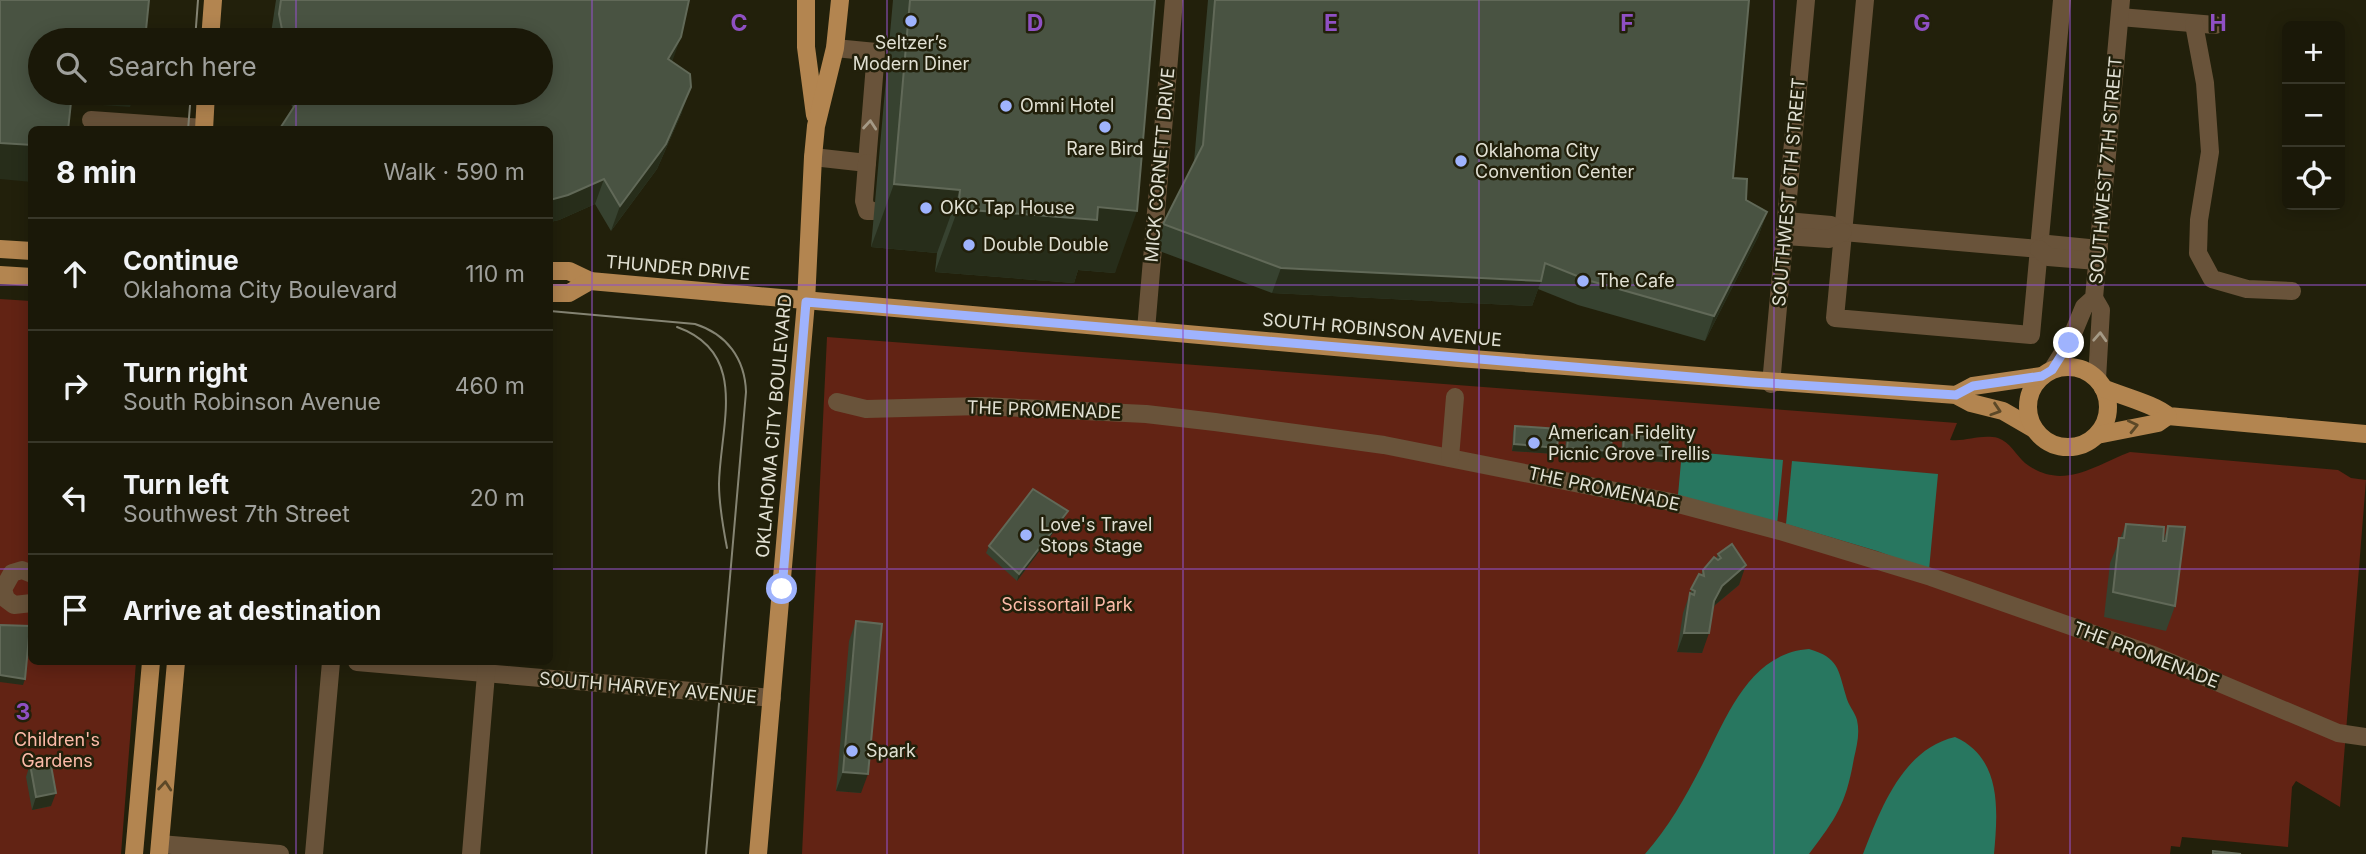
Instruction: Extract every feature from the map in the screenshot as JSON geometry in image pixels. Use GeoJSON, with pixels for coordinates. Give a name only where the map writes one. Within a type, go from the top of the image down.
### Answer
{"type":"FeatureCollection","features":[{"type":"Feature","properties":{"kind":"main road"},"geometry":{"type":"LineString","coordinates":[[211,28],[213,0]]}},
{"type":"Feature","properties":{"kind":"main road","name":"OKLAHOMA CITY BOULEVARD"},"geometry":{"type":"LineString","coordinates":[[806,0],[806,47],[816,126]]}},
{"type":"Feature","properties":{"kind":"main road","name":"OKLAHOMA CITY BOULEVARD"},"geometry":{"type":"LineString","coordinates":[[758,854],[806,302],[813,157],[816,126],[835,48],[839,0]]}},
{"type":"Feature","properties":{"kind":"main road"},"geometry":{"type":"LineString","coordinates":[[204,126],[205,105]]}},
{"type":"Feature","properties":{"kind":"main road"},"geometry":{"type":"LineString","coordinates":[[0,249],[28,251]]}},
{"type":"Feature","properties":{"kind":"main road"},"geometry":{"type":"LineString","coordinates":[[553,271],[569,271],[590,281]]}},
{"type":"Feature","properties":{"kind":"main road"},"geometry":{"type":"LineString","coordinates":[[0,275],[28,277]]}},
{"type":"Feature","properties":{"kind":"main road","name":"THUNDER DRIVE"},"geometry":{"type":"LineString","coordinates":[[553,293],[569,293],[590,281],[806,302]]}},
{"type":"Feature","properties":{"kind":"main road","name":"SOUTH ROBINSON AVENUE"},"geometry":{"type":"LineString","coordinates":[[806,302],[1772,384],[1956,395],[1971,403],[2003,411],[2034,429]]}},
{"type":"Feature","properties":{"kind":"main road"},"geometry":{"type":"LineString","coordinates":[[2168,416],[2160,407],[2140,404],[2076,367],[2047,373],[2035,385],[2028,402],[2034,429],[2042,438],[2064,447],[2076,447],[2096,435],[2139,424],[2158,423],[2168,416],[2359,434]]}},
{"type":"Feature","properties":{"kind":"main road","name":"SOUTH ROBINSON AVENUE"},"geometry":{"type":"LineString","coordinates":[[1956,395],[1973,386],[2047,373]]}},
{"type":"Feature","properties":{"kind":"main road"},"geometry":{"type":"LineString","coordinates":[[2096,435],[2108,411],[2100,383]]}},
{"type":"Feature","properties":{"kind":"main road"},"geometry":{"type":"LineString","coordinates":[[134,854],[151,665]]}},
{"type":"Feature","properties":{"kind":"main road"},"geometry":{"type":"LineString","coordinates":[[159,849],[176,665]]}},
{"type":"Feature","properties":{"kind":"street","name":"MICK CORNETT DRIVE"},"geometry":{"type":"LineString","coordinates":[[1146,330],[1174,0]]}},
{"type":"Feature","properties":{"kind":"street","name":"SOUTHWEST 6TH STREET"},"geometry":{"type":"LineString","coordinates":[[1772,384],[1806,0]]}},
{"type":"Feature","properties":{"kind":"street"},"geometry":{"type":"LineString","coordinates":[[1865,0],[1835,318],[2031,335],[2063,0]]}},
{"type":"Feature","properties":{"kind":"street"},"geometry":{"type":"LineString","coordinates":[[2121,9],[2194,24],[2215,25]]}},
{"type":"Feature","properties":{"kind":"street","name":"SOUTHWEST 7TH STREET"},"geometry":{"type":"LineString","coordinates":[[2047,373],[2069,343],[2084,307],[2094,298],[2121,9]]}},
{"type":"Feature","properties":{"kind":"street"},"geometry":{"type":"LineString","coordinates":[[2194,24],[2205,83],[2210,152],[2199,220],[2199,253],[2211,279],[2247,289],[2292,291]]}},
{"type":"Feature","properties":{"kind":"street"},"geometry":{"type":"LineString","coordinates":[[835,48],[876,52],[864,201],[867,211],[874,211]]}},
{"type":"Feature","properties":{"kind":"street"},"geometry":{"type":"LineString","coordinates":[[91,120],[166,126]]}},
{"type":"Feature","properties":{"kind":"street"},"geometry":{"type":"LineString","coordinates":[[813,157],[867,163]]}},
{"type":"Feature","properties":{"kind":"street"},"geometry":{"type":"LineString","coordinates":[[1786,228],[1829,239],[1843,232],[2039,249],[2048,244],[2098,255]]}},
{"type":"Feature","properties":{"kind":"street"},"geometry":{"type":"LineString","coordinates":[[2094,298],[2101,310],[2100,383]]}},
{"type":"Feature","properties":{"kind":"street"},"geometry":{"type":"LineString","coordinates":[[1450,458],[1455,397]]}},
{"type":"Feature","properties":{"kind":"street","name":"THE PROMENADE"},"geometry":{"type":"LineString","coordinates":[[837,402],[866,409],[982,406],[1146,414],[1384,445],[1671,502],[1780,531],[1931,577],[2153,655],[2338,733],[2366,737]]}},
{"type":"Feature","properties":{"kind":"street"},"geometry":{"type":"LineString","coordinates":[[28,572],[13,572],[6,579],[3,589],[6,599],[14,605],[28,603]]}},
{"type":"Feature","properties":{"kind":"street"},"geometry":{"type":"LineString","coordinates":[[314,854],[331,665]]}},
{"type":"Feature","properties":{"kind":"street","name":"SOUTH HARVEY AVENUE"},"geometry":{"type":"LineString","coordinates":[[422,665],[487,668],[772,698]]}},
{"type":"Feature","properties":{"kind":"street"},"geometry":{"type":"LineString","coordinates":[[471,854],[487,668]]}},
{"type":"Feature","properties":{"kind":"street"},"geometry":{"type":"LineString","coordinates":[[159,849],[280,854]]}},
{"type":"Feature","properties":{"kind":"green space","name":"Children's Gardens"},"geometry":{"type":"Polygon","coordinates":[[[0,299],[28,301],[28,665],[136,665],[121,854],[0,854],[0,299]]]}},
{"type":"Feature","properties":{"kind":"green space","name":"Scissortail Park"},"geometry":{"type":"Polygon","coordinates":[[[827,337],[1957,423],[1950,440],[1998,438],[2025,463],[2052,475],[2078,473],[2130,452],[2338,470],[2351,478],[2366,480],[2340,807],[2296,781],[2292,787],[2288,847],[2182,837],[2180,847],[2171,846],[2170,854],[802,854],[827,337]]]}},
{"type":"Feature","properties":{"kind":"shaded area"},"geometry":{"type":"Polygon","coordinates":[[[1682,451],[1783,460],[1777,525],[1678,495],[1682,451]]]}},
{"type":"Feature","properties":{"kind":"shaded area"},"geometry":{"type":"Polygon","coordinates":[[[1792,461],[1938,474],[1929,570],[1877,551],[1786,524],[1792,461]]]}},
{"type":"Feature","properties":{"kind":"shaded area"},"geometry":{"type":"Polygon","coordinates":[[[1809,649],[1826,656],[1836,666],[1856,717],[1858,730],[1844,799],[1809,854],[1645,854],[1682,801],[1741,692],[1754,676],[1770,663],[1788,653],[1809,649]]]}},
{"type":"Feature","properties":{"kind":"shaded area"},"geometry":{"type":"Polygon","coordinates":[[[1955,737],[1970,746],[1981,758],[1994,787],[1994,854],[1863,854],[1886,800],[1908,767],[1921,754],[1955,737]]]}},
{"type":"Feature","properties":{"kind":"building"},"geometry":{"type":"Polygon","coordinates":[[[0,0],[149,0],[146,28],[28,28],[28,105],[71,105],[68,126],[28,126],[28,145],[0,143],[0,0]]]}},
{"type":"Feature","properties":{"kind":"building"},"geometry":{"type":"Polygon","coordinates":[[[281,0],[689,0],[681,37],[668,59],[690,74],[691,87],[666,144],[620,206],[604,179],[553,199],[553,126],[282,126],[295,105],[553,105],[553,28],[282,28],[279,14],[281,0]]]}},
{"type":"Feature","properties":{"kind":"building","name":"Omni Hotel"},"geometry":{"type":"Polygon","coordinates":[[[910,0],[1155,0],[1137,211],[1098,207],[1097,220],[958,209],[960,190],[894,184],[910,0]]]}},
{"type":"Feature","properties":{"kind":"building","name":"Oklahoma City Convention Center"},"geometry":{"type":"Polygon","coordinates":[[[1215,0],[1749,0],[1733,178],[1747,179],[1746,200],[1767,212],[1714,316],[1587,280],[1545,263],[1541,281],[1281,268],[1163,224],[1203,145],[1215,0]]]}},
{"type":"Feature","properties":{"kind":"building","name":"American Fidelity Picnic Grove Trellis"},"geometry":{"type":"Polygon","coordinates":[[[1515,426],[1559,429],[1557,448],[1514,444],[1515,426]]]}},
{"type":"Feature","properties":{"kind":"building"},"geometry":{"type":"Polygon","coordinates":[[[1569,430],[1612,433],[1611,451],[1567,448],[1569,430]]]}},
{"type":"Feature","properties":{"kind":"building","name":"American Fidelity Picnic Grove Trellis"},"geometry":{"type":"Polygon","coordinates":[[[1624,434],[1668,438],[1666,456],[1623,453],[1624,434]]]}},
{"type":"Feature","properties":{"kind":"building","name":"Love's Travel Stops Stage"},"geometry":{"type":"Polygon","coordinates":[[[1033,489],[1068,511],[1019,574],[989,546],[1033,489]]]}},
{"type":"Feature","properties":{"kind":"building"},"geometry":{"type":"Polygon","coordinates":[[[2126,524],[2164,527],[2163,541],[2166,541],[2168,526],[2185,527],[2175,606],[2113,592],[2119,538],[2124,538],[2126,524]]]}},
{"type":"Feature","properties":{"kind":"building"},"geometry":{"type":"Polygon","coordinates":[[[1732,544],[1746,565],[1722,586],[1714,601],[1709,633],[1684,633],[1690,593],[1694,595],[1695,591],[1691,589],[1699,574],[1704,576],[1703,570],[1714,557],[1718,560],[1721,558],[1718,554],[1732,544]]]}},
{"type":"Feature","properties":{"kind":"building","name":"Spark"},"geometry":{"type":"Polygon","coordinates":[[[856,621],[882,624],[868,774],[843,772],[856,621]]]}},
{"type":"Feature","properties":{"kind":"building"},"geometry":{"type":"Polygon","coordinates":[[[0,625],[28,626],[25,679],[0,675],[0,625]]]}},
{"type":"Feature","properties":{"kind":"building"},"geometry":{"type":"Polygon","coordinates":[[[50,760],[56,793],[36,797],[30,764],[50,760]]]}},
{"type":"Feature","properties":{"kind":"building"},"geometry":{"type":"Polygon","coordinates":[[[2213,851],[2241,854],[2213,854],[2213,851]]]}},
{"type":"Feature","properties":{"kind":"tram line"},"geometry":{"type":"LineString","coordinates":[[196,28],[198,0]]}},
{"type":"Feature","properties":{"kind":"tram line"},"geometry":{"type":"LineString","coordinates":[[188,126],[190,105]]}},
{"type":"Feature","properties":{"kind":"tram line"},"geometry":{"type":"LineString","coordinates":[[553,311],[695,324],[725,341],[742,369],[746,392],[706,854]]}},
{"type":"Feature","properties":{"kind":"tram line"},"geometry":{"type":"LineString","coordinates":[[677,327],[700,339],[714,354],[723,373],[726,393],[719,492],[727,548]]}},
{"type":"Feature","properties":{"kind":"place","name":"Seltzer’s Modern Diner"},"geometry":{"type":"Point","coordinates":[911,21]}},
{"type":"Feature","properties":{"kind":"place","name":"Omni Hotel"},"geometry":{"type":"Point","coordinates":[1006,106]}},
{"type":"Feature","properties":{"kind":"place","name":"Rare Bird"},"geometry":{"type":"Point","coordinates":[1105,127]}},
{"type":"Feature","properties":{"kind":"place","name":"Oklahoma City Convention Center"},"geometry":{"type":"Point","coordinates":[1461,161]}},
{"type":"Feature","properties":{"kind":"place","name":"OKC Tap House"},"geometry":{"type":"Point","coordinates":[926,208]}},
{"type":"Feature","properties":{"kind":"place","name":"Double Double"},"geometry":{"type":"Point","coordinates":[969,245]}},
{"type":"Feature","properties":{"kind":"place","name":"The Cafe"},"geometry":{"type":"Point","coordinates":[1583,281]}},
{"type":"Feature","properties":{"kind":"place","name":"American Fidelity Picnic Grove Trellis"},"geometry":{"type":"Point","coordinates":[1534,443]}},
{"type":"Feature","properties":{"kind":"place","name":"Love's Travel Stops Stage"},"geometry":{"type":"Point","coordinates":[1026,535]}},
{"type":"Feature","properties":{"kind":"place","name":"Spark"},"geometry":{"type":"Point","coordinates":[852,751]}},
{"type":"Feature","properties":{"kind":"route"},"geometry":{"type":"LineString","coordinates":[[782,589],[806,302],[1751,382],[1956,395],[1973,386],[2042,376],[2052,370],[2069,343]]}}]}
